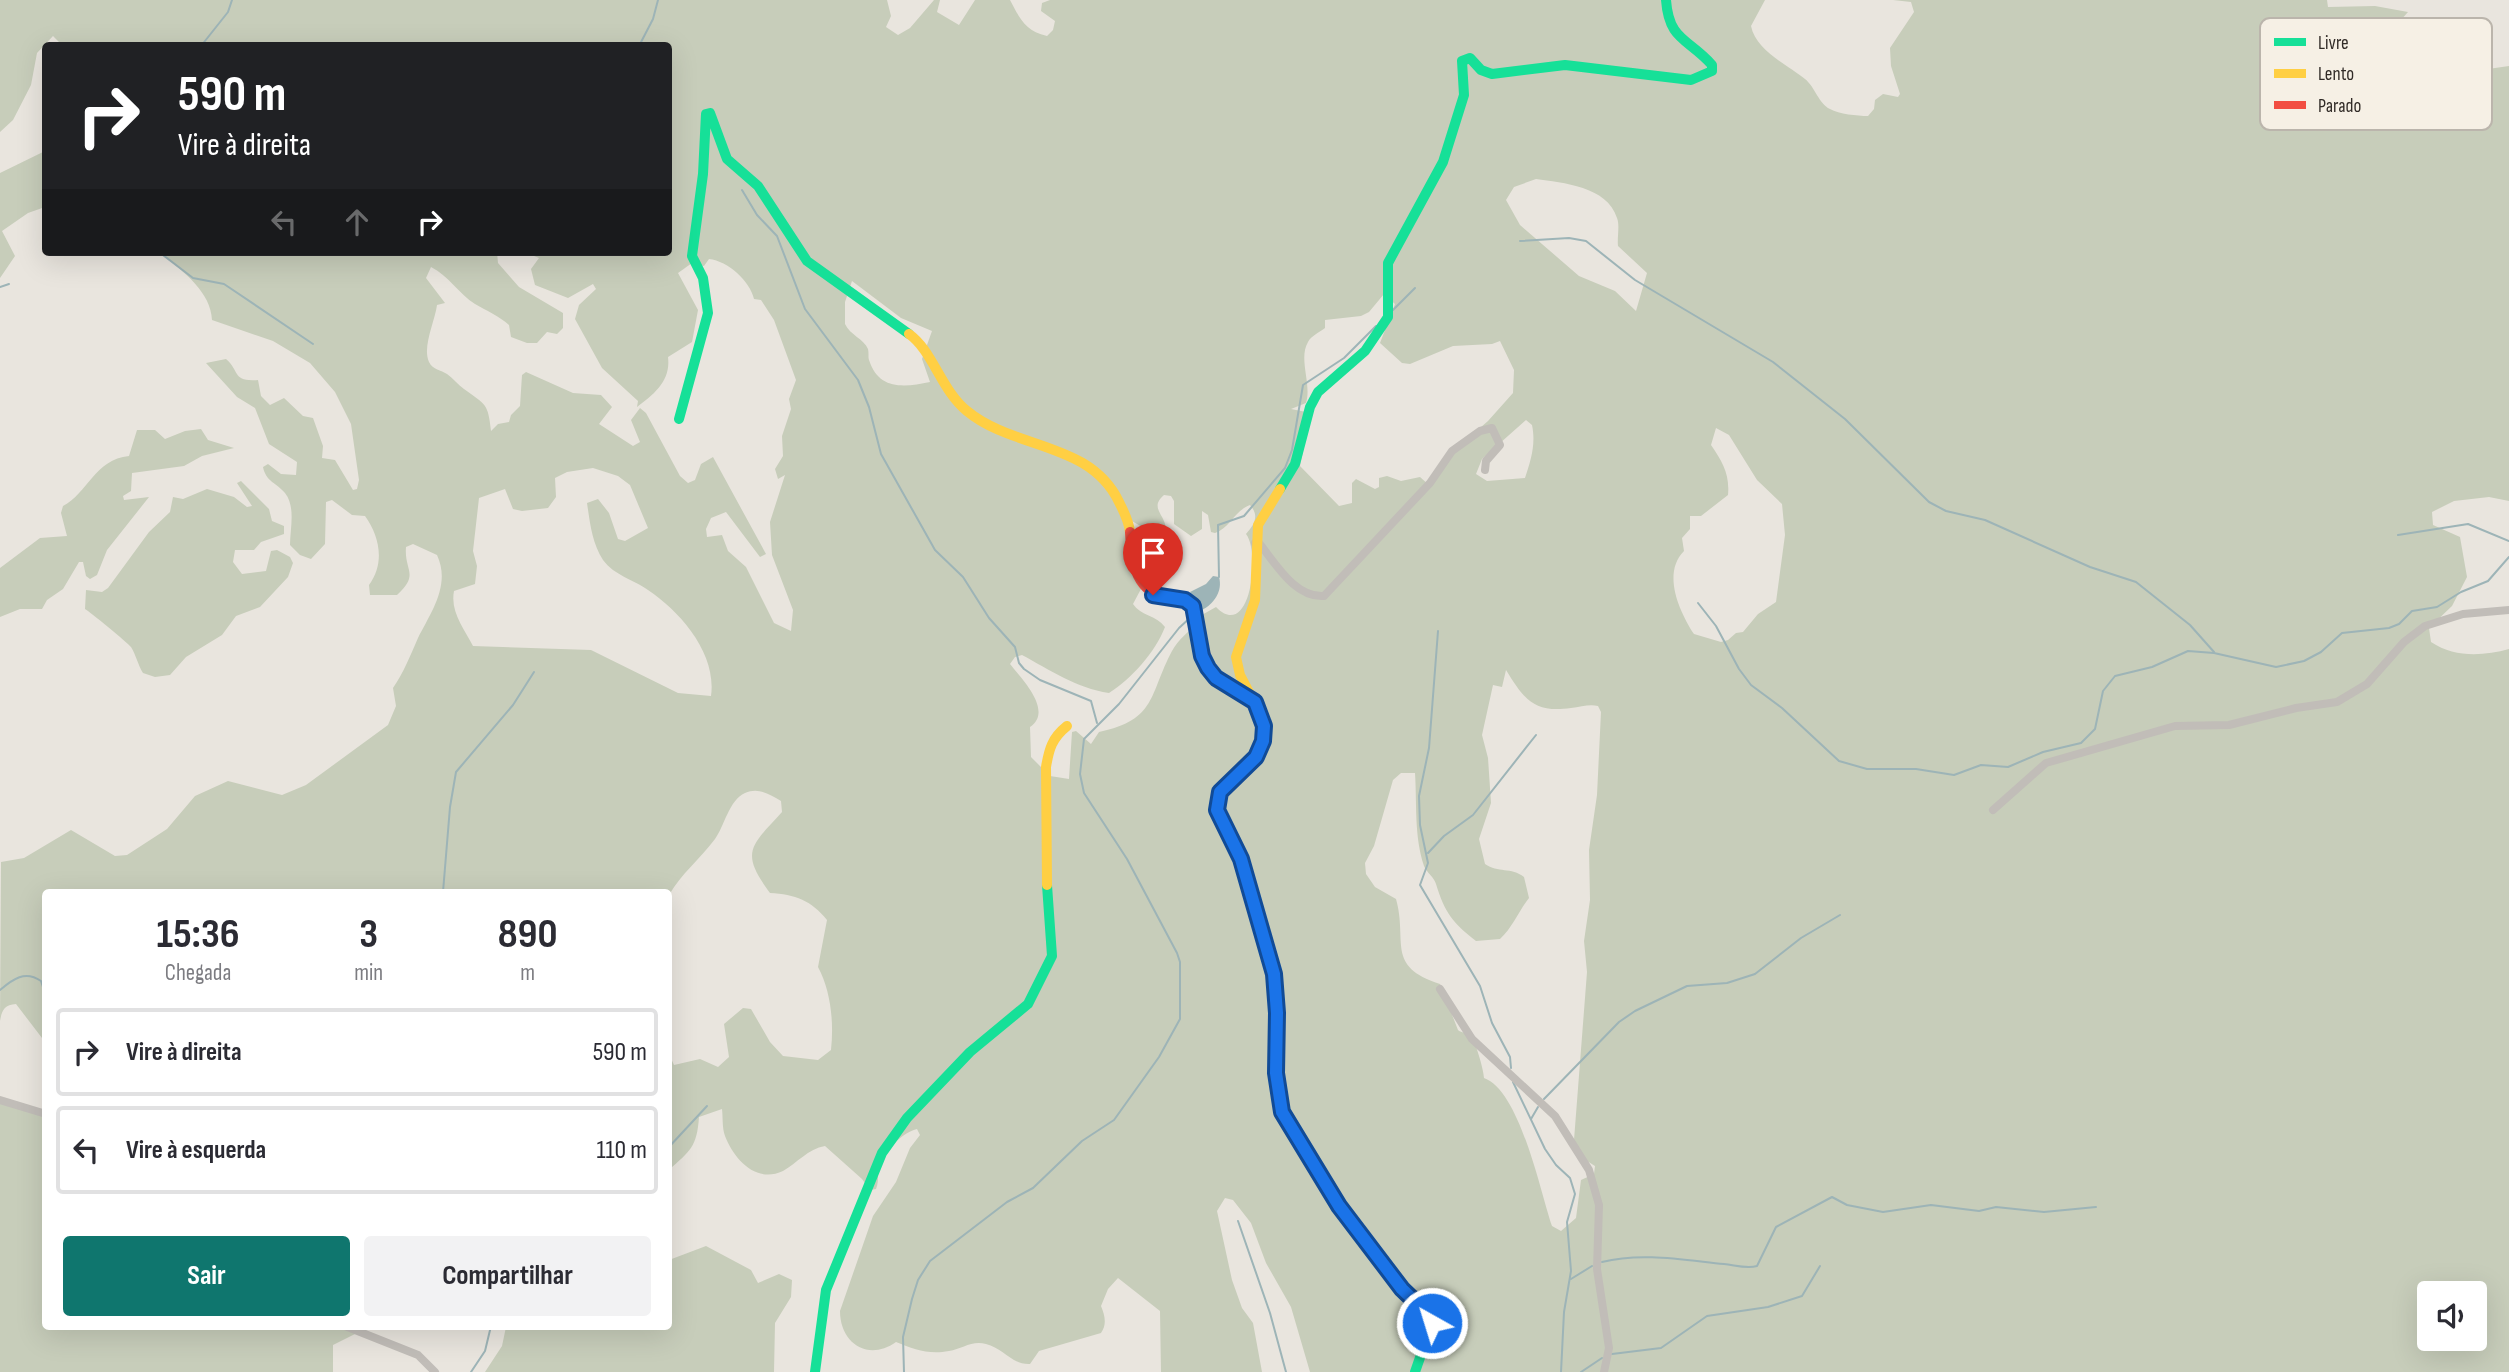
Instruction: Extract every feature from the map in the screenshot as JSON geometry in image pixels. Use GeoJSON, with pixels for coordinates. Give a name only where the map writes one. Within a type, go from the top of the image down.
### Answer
{"type":"FeatureCollection","features":[{"type":"Feature","properties":{"kind":"street"},"geometry":{"type":"LineString","coordinates":[[1415,1372],[1432,1326],[1430,1316],[1402,1289],[1339,1206],[1308,1152],[1286,1121],[1276,1073],[1277,1013],[1274,974],[1241,859],[1217,810],[1220,792],[1253,761],[1263,741],[1264,722],[1240,675],[1236,657],[1255,600],[1255,543],[1265,509],[1295,464],[1310,407],[1318,392],[1365,351],[1388,317],[1388,263],[1443,162],[1464,95],[1462,61],[1469,58],[1481,70],[1492,74],[1566,65],[1691,80],[1703,77],[1712,71],[1712,65],[1672,32],[1667,18],[1666,0]]}},
{"type":"Feature","properties":{"kind":"street"},"geometry":{"type":"LineString","coordinates":[[679,419],[708,313],[703,278],[692,256],[703,174],[704,121],[710,113],[727,159],[758,186],[807,261],[917,340],[943,385],[959,404],[1003,432],[1078,459],[1095,469],[1106,481],[1129,522],[1131,560],[1146,590],[1164,598],[1185,600],[1193,606],[1202,656],[1208,668],[1216,678],[1255,702]]}},
{"type":"Feature","properties":{"kind":"street"},"geometry":{"type":"LineString","coordinates":[[1255,543],[1259,543],[1299,590],[1311,596],[1324,596],[1430,483],[1452,451],[1480,431],[1492,428],[1500,444],[1486,461],[1485,470]]}},
{"type":"Feature","properties":{"kind":"street"},"geometry":{"type":"LineString","coordinates":[[1993,810],[2030,776],[2053,760],[2090,752],[2175,726],[2229,725],[2296,708],[2337,702],[2367,684],[2404,642],[2425,626],[2475,611],[2509,610]]}},
{"type":"Feature","properties":{"kind":"street"},"geometry":{"type":"LineString","coordinates":[[815,1372],[826,1290],[849,1228],[882,1153],[907,1118],[970,1052],[1028,1004],[1048,967],[1053,944],[1046,864],[1046,767],[1056,735],[1067,726]]}},
{"type":"Feature","properties":{"kind":"street"},"geometry":{"type":"LineString","coordinates":[[1440,989],[1472,1039],[1555,1116],[1589,1170],[1599,1205],[1597,1269],[1609,1348],[1604,1372]]}},
{"type":"Feature","properties":{"kind":"street"},"geometry":{"type":"LineString","coordinates":[[0,1100],[42,1113]]}},
{"type":"Feature","properties":{"kind":"street"},"geometry":{"type":"LineString","coordinates":[[355,1330],[418,1356],[435,1372]]}},
{"type":"Feature","properties":{"kind":"green space"},"geometry":{"type":"Polygon","coordinates":[[[0,0],[887,0],[891,16],[886,27],[898,35],[910,28],[934,0],[940,0],[937,12],[959,25],[975,0],[1010,0],[1028,27],[1047,36],[1053,30],[1055,21],[1041,11],[1042,3],[1050,0],[1765,0],[1751,26],[1759,43],[1805,79],[1826,107],[1843,113],[1868,116],[1874,109],[1875,100],[1883,94],[1898,97],[1900,94],[1891,66],[1890,48],[1914,12],[1911,2],[1893,0],[2327,0],[2328,7],[2375,6],[2408,12],[2403,18],[2260,18],[2260,130],[2492,130],[2492,68],[2509,66],[2509,501],[2489,497],[2454,501],[2432,512],[2433,525],[2460,537],[2467,577],[2452,606],[2429,628],[2431,642],[2450,651],[2479,654],[2509,649],[2509,1372],[1310,1372],[1291,1307],[1266,1263],[1251,1223],[1233,1200],[1225,1198],[1217,1211],[1232,1280],[1242,1308],[1253,1323],[1262,1372],[1161,1372],[1160,1311],[1118,1278],[1108,1289],[1101,1306],[1105,1320],[1101,1333],[1039,1351],[1030,1364],[1018,1362],[992,1346],[981,1343],[941,1352],[921,1351],[896,1342],[886,1348],[866,1349],[850,1340],[841,1322],[840,1311],[873,1216],[896,1182],[910,1148],[920,1135],[917,1129],[901,1137],[886,1152],[879,1165],[876,1189],[870,1190],[862,1179],[825,1146],[808,1153],[783,1171],[773,1174],[755,1172],[740,1161],[729,1145],[724,1133],[722,1109],[699,1117],[691,1148],[672,1167],[672,1061],[674,1065],[700,1059],[718,1067],[729,1057],[724,1024],[743,1008],[751,1009],[770,1042],[783,1056],[818,1060],[831,1050],[830,1007],[826,986],[818,967],[827,920],[802,900],[770,893],[755,868],[752,859],[756,842],[782,812],[781,801],[759,791],[750,791],[739,796],[715,839],[672,890],[42,889],[42,1038],[16,1004],[4,1009],[0,1021],[1,862],[24,858],[71,830],[115,856],[127,855],[167,829],[195,796],[228,781],[282,795],[306,785],[388,725],[396,706],[393,688],[404,670],[441,588],[441,566],[437,555],[413,544],[406,547],[409,577],[404,588],[397,595],[370,595],[369,585],[379,559],[374,533],[365,516],[352,515],[332,500],[326,502],[325,544],[311,559],[300,555],[290,545],[291,511],[288,499],[267,476],[263,467],[268,464],[281,474],[296,475],[297,462],[269,444],[255,408],[237,397],[206,363],[226,359],[240,377],[258,380],[261,396],[270,405],[284,398],[303,416],[313,418],[323,446],[322,458],[335,460],[353,490],[357,489],[359,480],[351,424],[335,392],[310,363],[273,341],[212,320],[202,292],[165,256],[497,256],[498,263],[519,287],[563,313],[563,328],[557,334],[547,332],[537,343],[527,343],[511,337],[509,325],[469,300],[431,267],[426,278],[445,303],[437,305],[430,334],[427,356],[431,365],[447,374],[485,405],[491,431],[498,424],[509,422],[511,415],[520,406],[522,375],[526,372],[573,393],[601,395],[612,407],[599,424],[633,446],[640,442],[631,420],[640,408],[646,413],[680,476],[688,483],[695,480],[701,464],[713,457],[766,554],[760,557],[726,512],[711,518],[706,529],[707,537],[722,535],[728,551],[746,567],[774,623],[791,631],[793,610],[772,555],[770,522],[785,475],[778,479],[775,469],[783,456],[782,436],[791,409],[789,399],[796,380],[774,320],[761,300],[754,299],[748,285],[737,273],[716,261],[709,259],[704,266],[692,263],[678,273],[698,310],[692,342],[668,357],[664,380],[655,392],[637,407],[638,401],[602,368],[575,319],[579,305],[596,289],[593,284],[568,298],[535,285],[531,269],[539,258],[534,256],[672,256],[672,42],[59,42],[53,36],[47,42],[42,42],[42,48],[37,53],[31,85],[13,120],[0,132],[0,0]],[[1536,179],[1514,187],[1506,200],[1520,225],[1579,276],[1615,291],[1636,311],[1647,273],[1618,246],[1618,221],[1612,207],[1604,199],[1583,188],[1536,179]],[[852,281],[845,302],[845,324],[868,349],[873,370],[886,382],[894,384],[930,382],[922,359],[932,331],[901,318],[852,281]],[[1384,294],[1369,312],[1361,316],[1325,320],[1325,328],[1309,340],[1305,349],[1306,403],[1291,409],[1311,413],[1300,466],[1339,506],[1352,503],[1352,483],[1356,479],[1375,489],[1379,487],[1379,478],[1387,476],[1401,481],[1420,477],[1429,485],[1450,454],[1488,421],[1513,393],[1514,370],[1500,341],[1492,344],[1453,346],[1410,364],[1402,363],[1380,343],[1395,304],[1384,294]],[[1526,420],[1482,459],[1476,474],[1487,481],[1525,478],[1533,445],[1532,425],[1526,420]],[[1716,428],[1711,445],[1722,462],[1728,495],[1701,516],[1690,516],[1690,529],[1682,538],[1684,551],[1677,560],[1674,581],[1678,603],[1694,634],[1721,642],[1743,632],[1758,614],[1776,602],[1785,535],[1782,504],[1757,480],[1729,435],[1716,428]],[[593,468],[567,472],[555,478],[556,497],[548,508],[522,511],[513,509],[505,489],[479,498],[473,551],[477,566],[475,584],[454,591],[454,606],[459,620],[473,646],[591,650],[678,693],[711,696],[708,665],[684,622],[660,599],[608,565],[596,547],[587,503],[598,499],[609,513],[618,539],[625,541],[648,528],[630,485],[618,476],[593,468]],[[1164,495],[1158,508],[1166,529],[1142,527],[1127,518],[1129,563],[1142,587],[1133,604],[1165,627],[1142,664],[1109,693],[1074,683],[1022,655],[1015,657],[1010,664],[1037,704],[1039,712],[1030,727],[1031,757],[1050,776],[1069,779],[1072,732],[1076,731],[1091,744],[1099,732],[1118,727],[1142,712],[1149,703],[1172,651],[1199,622],[1200,616],[1216,607],[1228,615],[1237,613],[1244,604],[1252,575],[1250,544],[1246,534],[1255,517],[1253,509],[1250,505],[1240,511],[1225,527],[1215,533],[1211,532],[1208,515],[1202,511],[1202,529],[1191,536],[1174,524],[1174,501],[1171,496],[1164,495]],[[1506,670],[1502,687],[1493,685],[1482,735],[1488,758],[1491,803],[1479,839],[1485,864],[1524,877],[1529,898],[1505,934],[1500,939],[1476,941],[1446,910],[1421,855],[1417,831],[1415,773],[1401,773],[1393,780],[1374,846],[1365,863],[1366,874],[1375,887],[1396,899],[1405,961],[1423,977],[1440,984],[1458,1030],[1469,1034],[1474,1042],[1484,1078],[1497,1087],[1508,1102],[1527,1144],[1552,1226],[1561,1231],[1576,1218],[1581,1180],[1594,1174],[1595,1166],[1587,1161],[1574,1140],[1587,972],[1584,941],[1590,900],[1589,850],[1597,795],[1601,712],[1595,705],[1559,709],[1540,706],[1525,697],[1506,670]]]}},
{"type":"Feature","properties":{"kind":"green space"},"geometry":{"type":"Polygon","coordinates":[[[42,152],[42,208],[28,213],[2,231],[15,256],[0,278],[0,173],[42,152]]]}},
{"type":"Feature","properties":{"kind":"green space"},"geometry":{"type":"Polygon","coordinates":[[[201,429],[208,440],[234,448],[202,456],[184,466],[132,473],[131,491],[123,496],[124,500],[149,497],[107,550],[97,575],[90,579],[86,576],[83,562],[79,562],[63,589],[47,600],[42,609],[20,609],[0,617],[0,568],[40,538],[67,536],[61,513],[63,506],[79,494],[108,463],[129,456],[137,430],[155,430],[165,439],[185,431],[201,429]]]}},
{"type":"Feature","properties":{"kind":"green space"},"geometry":{"type":"Polygon","coordinates":[[[241,481],[269,509],[272,521],[284,526],[284,534],[261,542],[254,550],[235,550],[233,562],[242,574],[266,571],[271,551],[277,550],[290,557],[293,563],[288,577],[260,607],[236,616],[222,635],[186,657],[170,675],[155,677],[143,673],[131,647],[85,609],[86,590],[102,592],[108,588],[149,532],[170,512],[173,497],[183,499],[207,489],[234,497],[247,507],[252,506],[237,483],[241,481]]]}},
{"type":"Feature","properties":{"kind":"green space"},"geometry":{"type":"Polygon","coordinates":[[[0,1099],[42,1110],[42,1330],[349,1330],[357,1333],[333,1345],[333,1372],[0,1372],[0,1099]]]}},
{"type":"Feature","properties":{"kind":"green space"},"geometry":{"type":"Polygon","coordinates":[[[706,1246],[751,1270],[758,1283],[779,1274],[792,1280],[791,1297],[775,1323],[774,1372],[485,1372],[502,1346],[505,1330],[672,1330],[672,1259],[706,1246]]]}},
{"type":"Feature","properties":{"kind":"water"},"geometry":{"type":"Polygon","coordinates":[[[1213,576],[1219,577],[1219,592],[1214,601],[1202,610],[1190,592],[1206,584],[1213,576]]]}},
{"type":"Feature","properties":{"kind":"waterway"},"geometry":{"type":"LineString","coordinates":[[204,42],[228,12],[232,0]]}},
{"type":"Feature","properties":{"kind":"waterway"},"geometry":{"type":"LineString","coordinates":[[641,42],[653,19],[658,0]]}},
{"type":"Feature","properties":{"kind":"waterway"},"geometry":{"type":"LineString","coordinates":[[742,190],[757,215],[777,236],[805,309],[858,380],[869,407],[881,454],[935,550],[963,577],[989,618],[1015,647],[1019,663],[1024,669],[1040,680],[1091,701],[1097,723]]}},
{"type":"Feature","properties":{"kind":"waterway"},"geometry":{"type":"LineString","coordinates":[[1520,241],[1569,238],[1586,241],[1635,280],[1773,362],[1845,419],[1929,502],[1946,511],[1985,520],[2090,567],[2136,582],[2190,625],[2214,652]]}},
{"type":"Feature","properties":{"kind":"waterway"},"geometry":{"type":"LineString","coordinates":[[164,256],[193,278],[224,284],[313,344]]}},
{"type":"Feature","properties":{"kind":"waterway"},"geometry":{"type":"LineString","coordinates":[[0,287],[9,284]]}},
{"type":"Feature","properties":{"kind":"waterway"},"geometry":{"type":"LineString","coordinates":[[1393,310],[1415,288]]}},
{"type":"Feature","properties":{"kind":"waterway"},"geometry":{"type":"LineString","coordinates":[[1219,577],[1218,525],[1244,516],[1285,468],[1292,450],[1303,385],[1344,358],[1376,326]]}},
{"type":"Feature","properties":{"kind":"waterway"},"geometry":{"type":"LineString","coordinates":[[2398,535],[2468,524],[2509,541]]}},
{"type":"Feature","properties":{"kind":"waterway"},"geometry":{"type":"LineString","coordinates":[[1698,603],[1716,626],[1739,669],[1751,685],[1782,708],[1839,761],[1867,769],[1916,769],[1954,775],[1981,765],[2008,767],[2043,752],[2081,743],[2095,729],[2103,691],[2115,676],[2152,667],[2188,651],[2214,653],[2276,667],[2304,661],[2321,652],[2342,633],[2389,628],[2399,624],[2412,611],[2437,607],[2461,592],[2488,581],[2509,557]]}},
{"type":"Feature","properties":{"kind":"waterway"},"geometry":{"type":"LineString","coordinates":[[904,1372],[903,1337],[918,1280],[930,1261],[1007,1202],[1033,1188],[1082,1141],[1114,1120],[1159,1057],[1180,1019],[1180,962],[1177,953],[1127,859],[1084,793],[1080,774],[1084,739],[1119,704],[1179,628],[1192,616]]}},
{"type":"Feature","properties":{"kind":"waterway"},"geometry":{"type":"LineString","coordinates":[[1438,631],[1429,748],[1419,796],[1420,825],[1428,863],[1420,885],[1480,986],[1492,1023],[1510,1057],[1511,1068]]}},
{"type":"Feature","properties":{"kind":"waterway"},"geometry":{"type":"LineString","coordinates":[[443,889],[450,807],[456,772],[513,705],[534,672]]}},
{"type":"Feature","properties":{"kind":"waterway"},"geometry":{"type":"LineString","coordinates":[[1428,853],[1444,836],[1473,815],[1536,735]]}},
{"type":"Feature","properties":{"kind":"waterway"},"geometry":{"type":"LineString","coordinates":[[1544,1099],[1619,1022],[1635,1011],[1687,986],[1727,983],[1755,974],[1801,938],[1840,915]]}},
{"type":"Feature","properties":{"kind":"waterway"},"geometry":{"type":"LineString","coordinates":[[0,990],[14,979],[24,976],[35,978],[42,984]]}},
{"type":"Feature","properties":{"kind":"waterway"},"geometry":{"type":"LineString","coordinates":[[1513,1082],[1545,1149],[1556,1165],[1570,1178],[1575,1194],[1567,1222],[1571,1271],[1564,1312],[1561,1372]]}},
{"type":"Feature","properties":{"kind":"waterway"},"geometry":{"type":"LineString","coordinates":[[672,1144],[707,1106]]}},
{"type":"Feature","properties":{"kind":"waterway"},"geometry":{"type":"LineString","coordinates":[[1531,1119],[1538,1107]]}},
{"type":"Feature","properties":{"kind":"waterway"},"geometry":{"type":"LineString","coordinates":[[1602,1262],[1647,1257],[1757,1266],[1776,1227],[1832,1197],[1847,1205],[1883,1212],[1931,1205],[1979,1211],[1996,1207],[2044,1212],[2096,1207]]}},
{"type":"Feature","properties":{"kind":"waterway"},"geometry":{"type":"LineString","coordinates":[[1238,1221],[1270,1313],[1286,1372]]}},
{"type":"Feature","properties":{"kind":"waterway"},"geometry":{"type":"LineString","coordinates":[[1571,1279],[1592,1266]]}},
{"type":"Feature","properties":{"kind":"waterway"},"geometry":{"type":"LineString","coordinates":[[1612,1354],[1661,1348],[1707,1316],[1768,1307],[1802,1296],[1820,1266]]}},
{"type":"Feature","properties":{"kind":"waterway"},"geometry":{"type":"LineString","coordinates":[[471,1372],[485,1351],[490,1330]]}},
{"type":"Feature","properties":{"kind":"waterway"},"geometry":{"type":"LineString","coordinates":[[1581,1372],[1602,1358]]}},
{"type":"Feature","properties":{"kind":"traffic: fast"},"geometry":{"type":"LineString","coordinates":[[1280,489],[1295,464],[1310,407],[1318,392],[1365,351],[1388,317],[1388,263],[1443,162],[1464,95],[1462,61],[1470,58],[1481,70],[1492,74],[1565,65],[1691,80],[1712,71],[1712,65],[1681,38],[1671,24],[1666,0]]}},
{"type":"Feature","properties":{"kind":"traffic: fast"},"geometry":{"type":"LineString","coordinates":[[679,419],[708,313],[703,278],[692,256],[703,174],[706,114],[710,113],[727,159],[758,186],[807,261],[909,334]]}},
{"type":"Feature","properties":{"kind":"traffic: fast"},"geometry":{"type":"LineString","coordinates":[[1243,868],[1274,974],[1276,1073],[1284,1116],[1339,1206],[1402,1289],[1430,1316],[1431,1326],[1415,1372]]}},
{"type":"Feature","properties":{"kind":"traffic: fast"},"geometry":{"type":"LineString","coordinates":[[815,1372],[826,1290],[882,1153],[907,1118],[970,1052],[1028,1004],[1052,956],[1047,885]]}},
{"type":"Feature","properties":{"kind":"traffic: slow"},"geometry":{"type":"LineString","coordinates":[[909,334],[925,350],[950,392],[967,411],[986,424],[1071,457],[1106,482],[1123,509],[1130,532]]}},
{"type":"Feature","properties":{"kind":"traffic: slow"},"geometry":{"type":"LineString","coordinates":[[1243,868],[1219,818],[1217,804],[1225,785],[1253,761],[1264,737],[1262,717],[1240,675],[1236,657],[1255,600],[1258,525],[1280,489]]}},
{"type":"Feature","properties":{"kind":"traffic: slow"},"geometry":{"type":"LineString","coordinates":[[1047,885],[1046,767],[1052,744],[1067,726]]}},
{"type":"Feature","properties":{"kind":"traffic: jam"},"geometry":{"type":"LineString","coordinates":[[1130,532],[1133,562],[1145,587],[1153,593],[1193,606],[1208,664],[1220,679],[1255,702]]}},
{"type":"Feature","properties":{"kind":"route"},"geometry":{"type":"LineString","coordinates":[[1153,595],[1185,600],[1193,606],[1202,656],[1208,668],[1216,678],[1255,702],[1264,722],[1264,737],[1256,757],[1225,785],[1218,797],[1217,810],[1241,859],[1274,974],[1277,1013],[1276,1081],[1284,1116],[1303,1143],[1339,1206],[1402,1289],[1430,1316],[1432,1323]]}}]}
